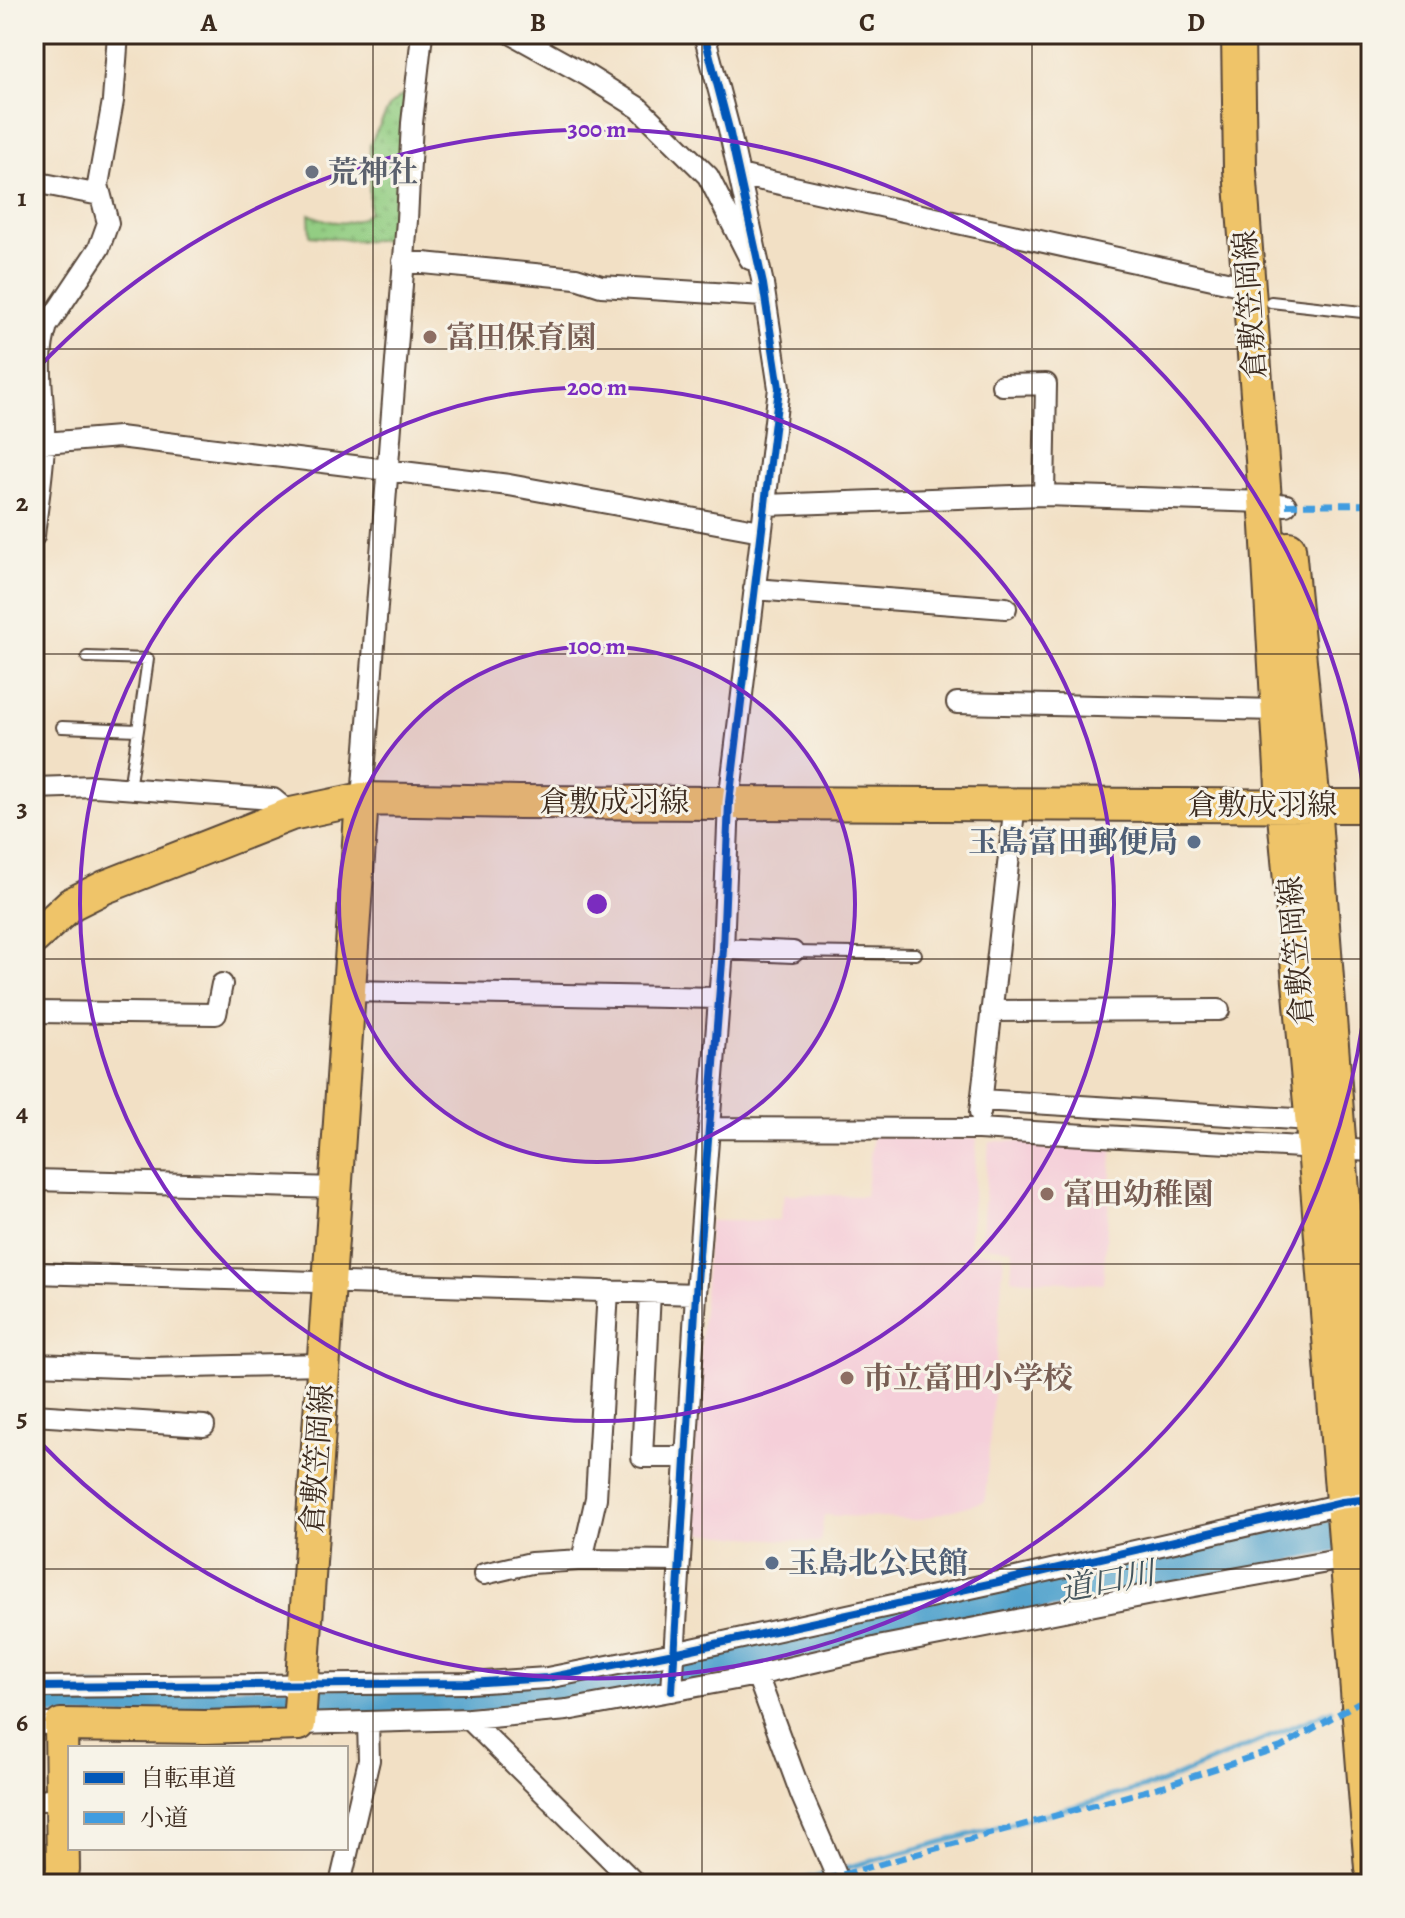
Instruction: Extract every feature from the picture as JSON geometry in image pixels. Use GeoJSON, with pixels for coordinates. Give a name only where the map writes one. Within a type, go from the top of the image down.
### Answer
{"type":"FeatureCollection","features":[{"type":"Feature","properties":{"kind":"main road","name":"倉敷笠岡線"},"geometry":{"type":"LineString","coordinates":[[1238,34],[1240,170],[1260,294],[1321,1139],[1365,1558],[1371,1868]]}},
{"type":"Feature","properties":{"kind":"main road","name":"倉敷笠岡線"},"geometry":{"type":"LineString","coordinates":[[1259,34],[1262,173],[1260,294]]}},
{"type":"Feature","properties":{"kind":"main road","name":"倉敷笠岡線"},"geometry":{"type":"LineString","coordinates":[[1276,503],[1278,710],[1298,805]]}},
{"type":"Feature","properties":{"kind":"main road","name":"倉敷笠岡線"},"geometry":{"type":"LineString","coordinates":[[300,1704],[362,799]]}},
{"type":"Feature","properties":{"kind":"main road","name":"倉敷成羽線"},"geometry":{"type":"LineString","coordinates":[[34,938],[71,904],[105,887],[291,814],[362,799],[1371,806]]}},
{"type":"Feature","properties":{"kind":"main road"},"geometry":{"type":"LineString","coordinates":[[60,1884],[63,1869],[48,1799],[48,1724],[205,1727],[300,1704]]}},
{"type":"Feature","properties":{"kind":"street"},"geometry":{"type":"LineString","coordinates":[[34,536],[43,336],[99,248],[108,223],[98,185],[113,101],[118,34]]}},
{"type":"Feature","properties":{"kind":"street"},"geometry":{"type":"LineString","coordinates":[[362,799],[412,123],[422,34]]}},
{"type":"Feature","properties":{"kind":"street"},"geometry":{"type":"LineString","coordinates":[[512,34],[639,108],[708,176],[763,290]]}},
{"type":"Feature","properties":{"kind":"street"},"geometry":{"type":"LineString","coordinates":[[672,1690],[696,1294],[723,949],[729,802],[779,388],[739,175],[704,34]]}},
{"type":"Feature","properties":{"kind":"street"},"geometry":{"type":"LineString","coordinates":[[739,175],[1260,294]]}},
{"type":"Feature","properties":{"kind":"street"},"geometry":{"type":"LineString","coordinates":[[34,182],[100,195]]}},
{"type":"Feature","properties":{"kind":"street"},"geometry":{"type":"LineString","coordinates":[[403,261],[576,278],[601,286],[763,290]]}},
{"type":"Feature","properties":{"kind":"street"},"geometry":{"type":"LineString","coordinates":[[1002,385],[1046,384],[1044,495]]}},
{"type":"Feature","properties":{"kind":"street"},"geometry":{"type":"LineString","coordinates":[[39,447],[119,437],[509,485],[761,531]]}},
{"type":"Feature","properties":{"kind":"street"},"geometry":{"type":"LineString","coordinates":[[765,505],[1044,495],[1276,503]]}},
{"type":"Feature","properties":{"kind":"street"},"geometry":{"type":"LineString","coordinates":[[754,589],[1006,608]]}},
{"type":"Feature","properties":{"kind":"street"},"geometry":{"type":"LineString","coordinates":[[957,703],[1278,710]]}},
{"type":"Feature","properties":{"kind":"street"},"geometry":{"type":"LineString","coordinates":[[34,788],[95,786],[273,799],[291,814]]}},
{"type":"Feature","properties":{"kind":"street"},"geometry":{"type":"LineString","coordinates":[[978,1129],[1015,803]]}},
{"type":"Feature","properties":{"kind":"street"},"geometry":{"type":"LineString","coordinates":[[723,949],[793,952]]}},
{"type":"Feature","properties":{"kind":"street"},"geometry":{"type":"LineString","coordinates":[[34,1012],[216,1014],[222,984]]}},
{"type":"Feature","properties":{"kind":"street"},"geometry":{"type":"LineString","coordinates":[[349,991],[719,998]]}},
{"type":"Feature","properties":{"kind":"street"},"geometry":{"type":"LineString","coordinates":[[991,1011],[1219,1010]]}},
{"type":"Feature","properties":{"kind":"street"},"geometry":{"type":"LineString","coordinates":[[981,1100],[1321,1139],[1371,1151]]}},
{"type":"Feature","properties":{"kind":"street"},"geometry":{"type":"LineString","coordinates":[[709,1128],[978,1129],[1321,1139]]}},
{"type":"Feature","properties":{"kind":"street"},"geometry":{"type":"LineString","coordinates":[[34,1180],[336,1188]]}},
{"type":"Feature","properties":{"kind":"street"},"geometry":{"type":"LineString","coordinates":[[34,1273],[696,1294]]}},
{"type":"Feature","properties":{"kind":"street"},"geometry":{"type":"LineString","coordinates":[[582,1560],[596,1498],[608,1291]]}},
{"type":"Feature","properties":{"kind":"street"},"geometry":{"type":"LineString","coordinates":[[650,1292],[642,1457],[686,1457]]}},
{"type":"Feature","properties":{"kind":"street"},"geometry":{"type":"LineString","coordinates":[[34,1364],[149,1368],[324,1364]]}},
{"type":"Feature","properties":{"kind":"street"},"geometry":{"type":"LineString","coordinates":[[34,1415],[204,1426]]}},
{"type":"Feature","properties":{"kind":"street"},"geometry":{"type":"LineString","coordinates":[[34,1687],[300,1704],[469,1683],[547,1678],[674,1654],[1359,1501]]}},
{"type":"Feature","properties":{"kind":"street"},"geometry":{"type":"LineString","coordinates":[[300,1704],[368,1723],[469,1719],[567,1710],[757,1675],[914,1640],[1365,1558]]}},
{"type":"Feature","properties":{"kind":"street"},"geometry":{"type":"LineString","coordinates":[[484,1574],[531,1563],[680,1561]]}},
{"type":"Feature","properties":{"kind":"street"},"geometry":{"type":"LineString","coordinates":[[757,1675],[801,1794],[836,1875]]}},
{"type":"Feature","properties":{"kind":"street"},"geometry":{"type":"LineString","coordinates":[[469,1719],[636,1884]]}},
{"type":"Feature","properties":{"kind":"street"},"geometry":{"type":"LineString","coordinates":[[348,1850],[369,1760],[368,1723]]}},
{"type":"Feature","properties":{"kind":"street"},"geometry":{"type":"LineString","coordinates":[[340,1884],[348,1850]]}},
{"type":"Feature","properties":{"kind":"lane"},"geometry":{"type":"LineString","coordinates":[[1260,294],[1371,313]]}},
{"type":"Feature","properties":{"kind":"lane"},"geometry":{"type":"LineString","coordinates":[[87,657],[148,659],[129,789]]}},
{"type":"Feature","properties":{"kind":"lane"},"geometry":{"type":"LineString","coordinates":[[62,727],[138,730]]}},
{"type":"Feature","properties":{"kind":"lane"},"geometry":{"type":"LineString","coordinates":[[793,952],[916,954]]}},
{"type":"Feature","properties":{"kind":"shaded area","name":"市立富田小学校"},"geometry":{"type":"Polygon","coordinates":[[[873,1135],[977,1138],[969,1251],[1004,1254],[985,1501],[918,1520],[824,1515],[820,1543],[688,1532],[709,1221],[780,1220],[784,1194],[865,1196],[873,1135]]]}},
{"type":"Feature","properties":{"kind":"shaded area","name":"富田幼稚園"},"geometry":{"type":"Polygon","coordinates":[[[989,1141],[1113,1142],[1103,1284],[1011,1279],[1013,1249],[981,1246],[989,1141]]]}},
{"type":"Feature","properties":{"kind":"green space"},"geometry":{"type":"Polygon","coordinates":[[[406,92],[390,239],[361,241],[310,236],[309,214],[324,220],[348,222],[369,212],[370,144],[390,105],[406,92]]]}},
{"type":"Feature","properties":{"kind":"waterway","name":"道口川"},"geometry":{"type":"LineString","coordinates":[[34,1700],[324,1704],[624,1685],[725,1657],[1370,1529]]}},
{"type":"Feature","properties":{"kind":"waterway"},"geometry":{"type":"LineString","coordinates":[[456,1698],[456,1711]]}},
{"type":"Feature","properties":{"kind":"waterway"},"geometry":{"type":"LineString","coordinates":[[838,1870],[1161,1783],[1332,1710]]}},
{"type":"Feature","properties":{"kind":"waterway"},"geometry":{"type":"LineString","coordinates":[[787,1884],[828,1873]]}},
{"type":"Feature","properties":{"kind":"marked path"},"geometry":{"type":"LineString","coordinates":[[1286,505],[1371,504]]}},
{"type":"Feature","properties":{"kind":"marked path"},"geometry":{"type":"LineString","coordinates":[[808,1884],[1163,1786],[1281,1747],[1359,1702]]}},
{"type":"Feature","properties":{"kind":"cycle path"},"geometry":{"type":"LineString","coordinates":[[672,1691],[696,1294],[723,949],[729,802],[779,388],[763,284],[729,129],[704,34]]}},
{"type":"Feature","properties":{"kind":"cycle path"},"geometry":{"type":"LineString","coordinates":[[34,1687],[469,1683],[547,1678],[998,1582],[1342,1502],[1371,1499]]}},
{"type":"Feature","properties":{"kind":"place","name":"荒神社"},"geometry":{"type":"Point","coordinates":[312,172]}},
{"type":"Feature","properties":{"kind":"place","name":"富田保育園"},"geometry":{"type":"Point","coordinates":[430,337]}},
{"type":"Feature","properties":{"kind":"place","name":"玉島富田郵便局"},"geometry":{"type":"Point","coordinates":[1194,842]}},
{"type":"Feature","properties":{"kind":"place","name":"富田幼稚園"},"geometry":{"type":"Point","coordinates":[1047,1194]}},
{"type":"Feature","properties":{"kind":"place","name":"市立富田小学校"},"geometry":{"type":"Point","coordinates":[847,1378]}},
{"type":"Feature","properties":{"kind":"place","name":"玉島北公民館"},"geometry":{"type":"Point","coordinates":[772,1563]}}]}
